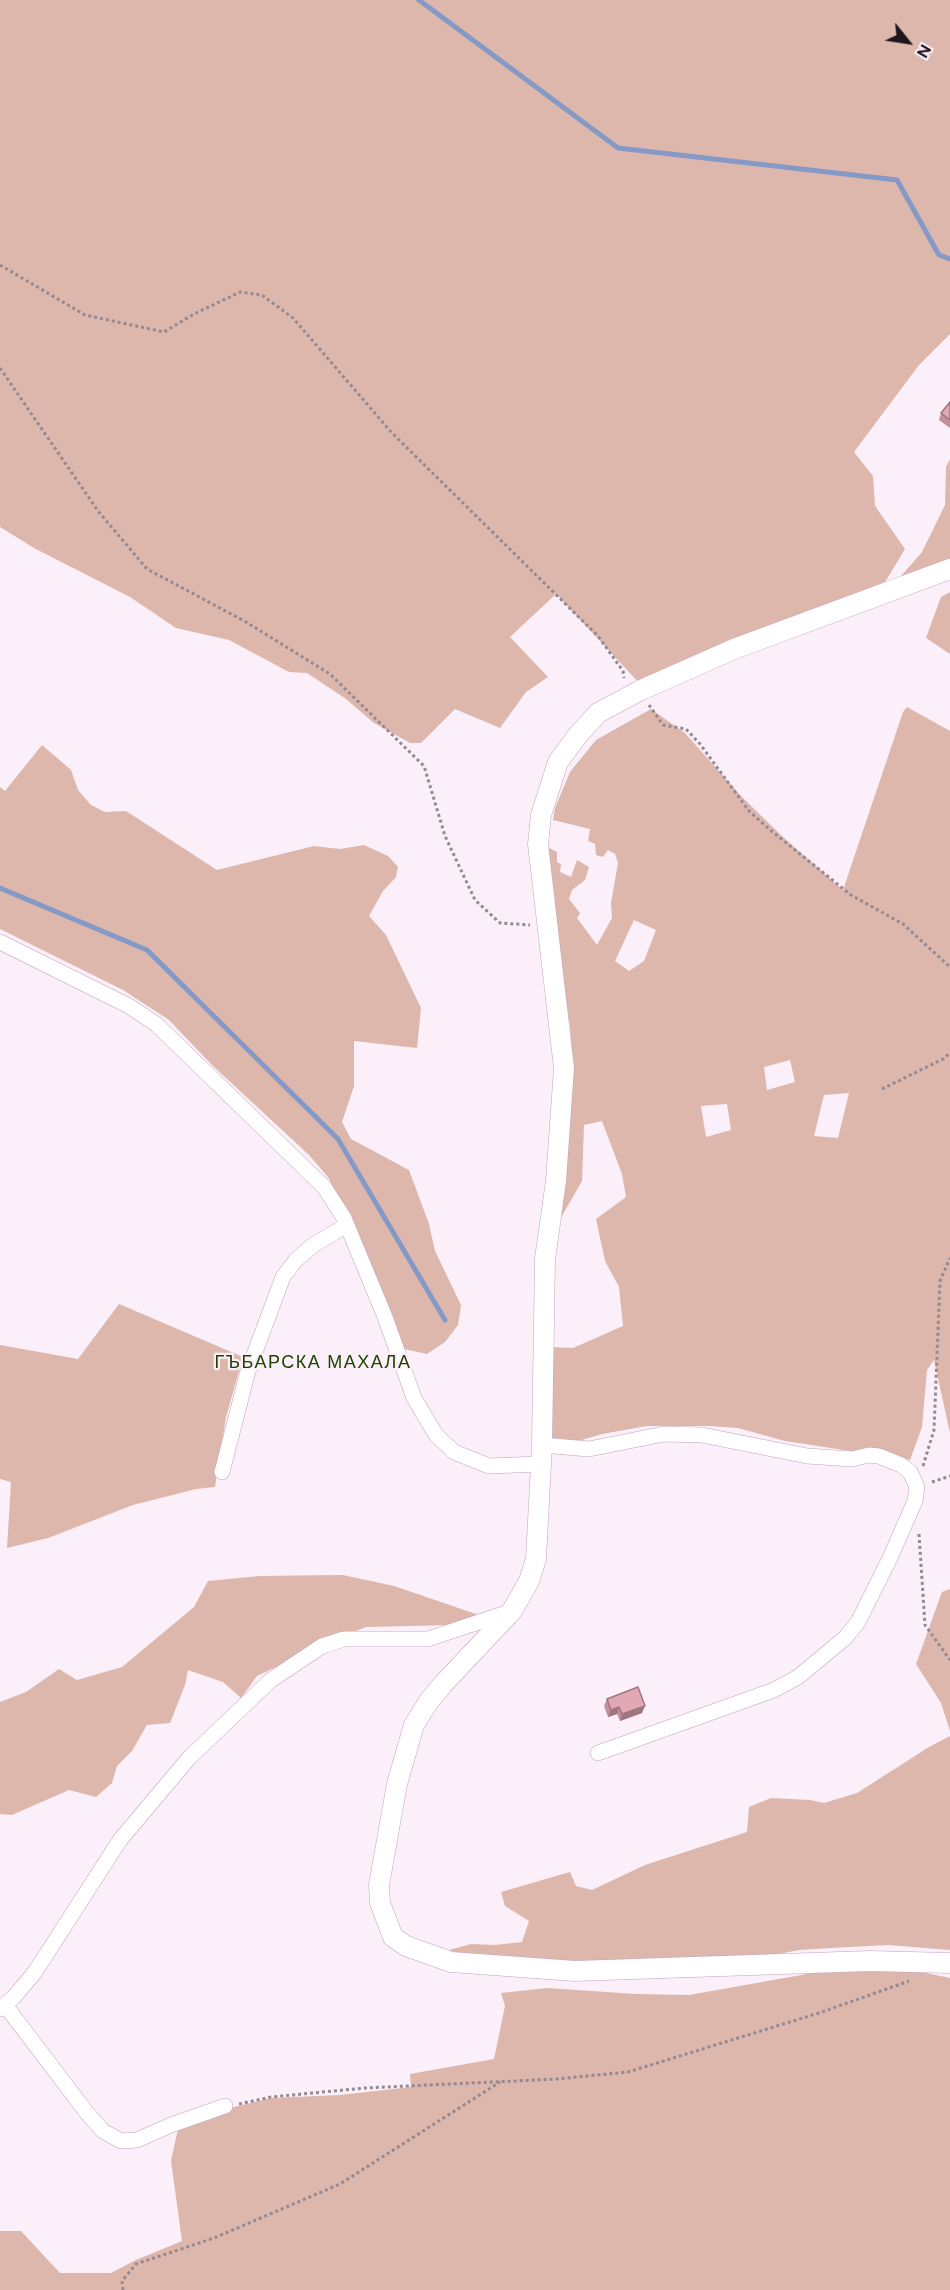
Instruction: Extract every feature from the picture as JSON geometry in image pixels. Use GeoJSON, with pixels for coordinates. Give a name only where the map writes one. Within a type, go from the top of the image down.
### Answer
{"type":"FeatureCollection","features":[{"type":"Feature","properties":{"kind":"street"},"geometry":{"type":"LineString","coordinates":[[950,569],[734,649],[632,694],[598,712],[558,762],[541,815],[538,844],[564,1068],[556,1181],[544,1259],[541,1455],[536,1559],[529,1581],[512,1611],[444,1683],[414,1725],[397,1784],[379,1885],[380,1903],[393,1937],[406,1946],[451,1962],[575,1971],[870,1961],[950,1963]]}},
{"type":"Feature","properties":{"kind":"street"},"geometry":{"type":"LineString","coordinates":[[0,942],[129,1006],[156,1024],[324,1187],[347,1226],[385,1317],[414,1398],[436,1435],[454,1452],[489,1466],[664,1434],[702,1435],[807,1456],[852,1459],[869,1455],[879,1456],[901,1465],[910,1472],[916,1487],[915,1501],[858,1622],[845,1638],[798,1677],[774,1690],[598,1753]]}},
{"type":"Feature","properties":{"kind":"street"},"geometry":{"type":"LineString","coordinates":[[222,1472],[248,1371],[283,1277],[296,1260],[312,1246],[347,1226]]}},
{"type":"Feature","properties":{"kind":"street"},"geometry":{"type":"LineString","coordinates":[[225,2106],[137,2140],[121,2141],[103,2131],[87,2113],[3,2007],[35,1972],[120,1840],[189,1758],[271,1680],[322,1646],[344,1639],[428,1639],[512,1611]]}},
{"type":"Feature","properties":{"kind":"path"},"geometry":{"type":"LineString","coordinates":[[0,265],[85,315],[164,332],[194,314],[240,292],[262,295],[293,318],[392,433],[598,636],[623,671],[632,694],[663,725],[686,729],[693,736],[749,811],[768,829],[851,895],[903,924],[950,967]]}},
{"type":"Feature","properties":{"kind":"path"},"geometry":{"type":"LineString","coordinates":[[0,368],[98,511],[147,569],[246,622],[330,674],[424,766],[445,836],[474,900],[500,923],[548,927]]}},
{"type":"Feature","properties":{"kind":"path"},"geometry":{"type":"LineString","coordinates":[[882,1089],[943,1059],[950,1053]]}},
{"type":"Feature","properties":{"kind":"path"},"geometry":{"type":"LineString","coordinates":[[916,1487],[934,1430],[940,1281],[950,1258]]}},
{"type":"Feature","properties":{"kind":"path"},"geometry":{"type":"LineString","coordinates":[[918,1531],[925,1625],[950,1660]]}},
{"type":"Feature","properties":{"kind":"path"},"geometry":{"type":"LineString","coordinates":[[225,2106],[271,2097],[365,2088],[628,2072],[819,2013],[911,1980]]}},
{"type":"Feature","properties":{"kind":"path"},"geometry":{"type":"LineString","coordinates":[[123,2290],[122,2282],[136,2264],[214,2238],[340,2184],[501,2081]]}},
{"type":"Feature","properties":{"kind":"shaded area"},"geometry":{"type":"Polygon","coordinates":[[[0,0],[950,0],[950,334],[919,365],[854,452],[873,476],[875,506],[905,549],[876,597],[642,686],[556,594],[510,637],[548,677],[526,692],[500,728],[455,709],[421,743],[410,743],[374,723],[346,699],[307,673],[289,672],[229,640],[176,628],[130,597],[34,548],[0,527],[0,0]]]}},
{"type":"Feature","properties":{"kind":"shaded area"},"geometry":{"type":"Polygon","coordinates":[[[950,459],[950,566],[887,592],[922,552],[945,505],[946,467],[950,459]]]}},
{"type":"Feature","properties":{"kind":"shaded area"},"geometry":{"type":"Polygon","coordinates":[[[950,592],[950,654],[926,638],[941,597],[950,592]]]}},
{"type":"Feature","properties":{"kind":"shaded area"},"geometry":{"type":"Polygon","coordinates":[[[907,707],[950,731],[950,1433],[934,1360],[927,1370],[922,1427],[910,1460],[785,1441],[738,1428],[710,1426],[647,1426],[602,1434],[547,1448],[552,1347],[573,1348],[623,1326],[619,1287],[605,1261],[596,1219],[626,1197],[622,1174],[602,1121],[584,1125],[582,1181],[559,1221],[563,1133],[573,1078],[570,1025],[553,926],[547,847],[557,852],[557,862],[561,864],[560,872],[571,877],[577,860],[589,867],[585,880],[572,890],[569,899],[580,913],[577,918],[597,945],[612,918],[611,903],[618,863],[615,854],[608,850],[603,857],[596,855],[595,844],[588,841],[590,829],[553,820],[555,808],[570,772],[596,740],[651,709],[685,733],[742,797],[843,890],[903,712],[907,707]],[[634,920],[615,961],[629,971],[644,961],[656,930],[634,920]],[[790,1060],[764,1067],[767,1090],[795,1082],[790,1060]],[[849,1093],[824,1095],[814,1136],[838,1138],[849,1093]],[[727,1104],[701,1106],[706,1137],[731,1130],[727,1104]]]}},
{"type":"Feature","properties":{"kind":"shaded area"},"geometry":{"type":"Polygon","coordinates":[[[42,745],[71,770],[78,790],[91,805],[105,812],[126,811],[217,870],[314,846],[340,849],[364,845],[388,856],[398,867],[396,877],[383,891],[369,916],[386,935],[421,1008],[417,1048],[354,1041],[354,1086],[342,1122],[351,1139],[409,1170],[429,1224],[435,1251],[461,1305],[458,1325],[445,1342],[427,1354],[404,1349],[395,1337],[337,1195],[328,1177],[309,1155],[213,1066],[169,1020],[123,990],[0,929],[0,787],[5,791],[42,745]]]}},
{"type":"Feature","properties":{"kind":"shaded area"},"geometry":{"type":"Polygon","coordinates":[[[119,1304],[243,1357],[226,1417],[215,1487],[196,1489],[133,1505],[48,1538],[7,1548],[11,1482],[0,1479],[0,1345],[78,1359],[119,1304]]]}},
{"type":"Feature","properties":{"kind":"shaded area"},"geometry":{"type":"Polygon","coordinates":[[[343,1575],[394,1586],[479,1615],[452,1625],[366,1627],[326,1643],[257,1676],[241,1698],[223,1682],[188,1670],[185,1685],[170,1723],[147,1725],[132,1751],[117,1766],[112,1783],[96,1797],[69,1790],[12,1815],[0,1814],[0,1702],[26,1692],[59,1669],[77,1680],[122,1667],[194,1607],[208,1581],[259,1576],[343,1575]]]}},
{"type":"Feature","properties":{"kind":"shaded area"},"geometry":{"type":"Polygon","coordinates":[[[950,1589],[950,1731],[941,1703],[916,1664],[942,1592],[950,1589]]]}},
{"type":"Feature","properties":{"kind":"shaded area"},"geometry":{"type":"Polygon","coordinates":[[[950,1736],[950,1950],[888,1945],[799,1950],[710,1967],[480,1961],[449,1950],[471,1944],[495,1945],[522,1942],[529,1921],[505,1906],[501,1892],[570,1872],[576,1886],[592,1890],[645,1865],[747,1832],[749,1807],[771,1798],[824,1803],[857,1793],[950,1736]]]}},
{"type":"Feature","properties":{"kind":"shaded area"},"geometry":{"type":"Polygon","coordinates":[[[835,1969],[907,1969],[950,1978],[950,2290],[0,2290],[0,2231],[21,2231],[60,2273],[111,2273],[182,2241],[171,2161],[178,2129],[226,2109],[271,2098],[340,2095],[411,2087],[410,2074],[494,2059],[505,2006],[501,1993],[547,1988],[689,1995],[835,1969]]]}},
{"type":"Feature","properties":{"kind":"building"},"geometry":{"type":"Polygon","coordinates":[[[950,402],[950,420],[941,413],[950,402]]]}},
{"type":"Feature","properties":{"kind":"building"},"geometry":{"type":"Polygon","coordinates":[[[638,1687],[645,1706],[622,1714],[619,1707],[611,1710],[607,1699],[638,1687]]]}},
{"type":"Feature","properties":{"kind":"waterway"},"geometry":{"type":"LineString","coordinates":[[419,0],[618,148],[897,180],[939,255],[950,259]]}},
{"type":"Feature","properties":{"kind":"waterway"},"geometry":{"type":"LineString","coordinates":[[0,888],[147,950],[338,1139],[445,1320]]}},
{"type":"Feature","properties":{"kind":"district","name":"ГЪБАРСКА МАХАЛА"},"geometry":{"type":"Point","coordinates":[313,1363]}}]}
